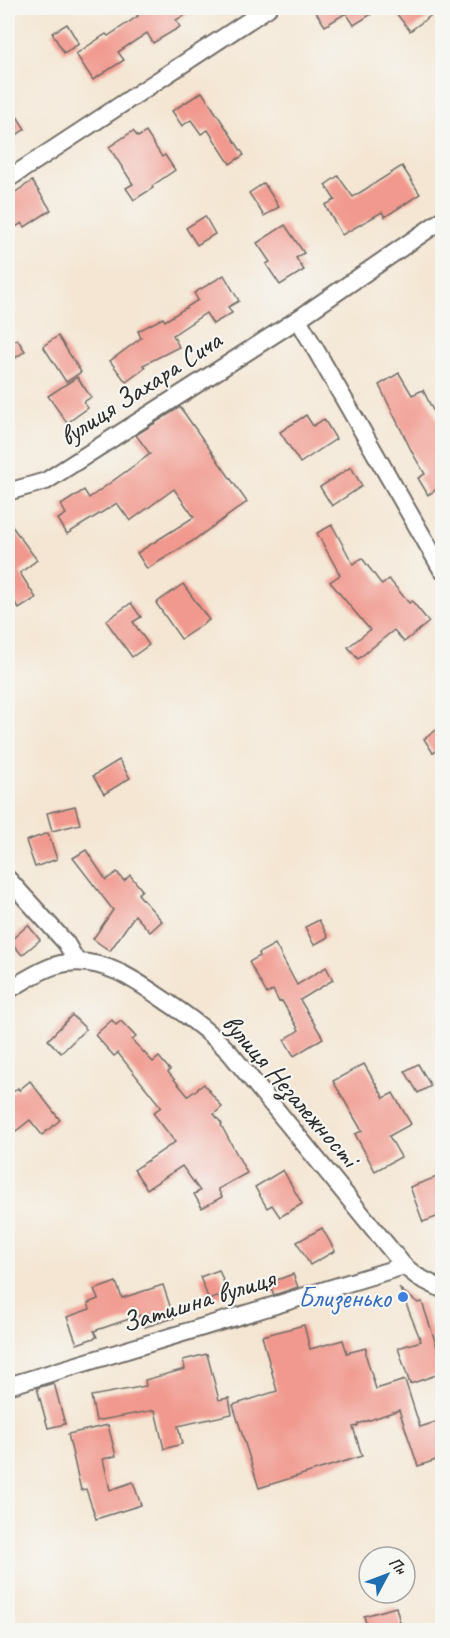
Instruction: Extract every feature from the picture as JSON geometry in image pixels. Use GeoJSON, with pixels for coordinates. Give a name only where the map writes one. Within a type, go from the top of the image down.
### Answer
{"type":"FeatureCollection","features":[{"type":"Feature","properties":{"kind":"street"},"geometry":{"type":"LineString","coordinates":[[8,179],[268,8]]}},
{"type":"Feature","properties":{"kind":"street","name":"вулиця Захара Сича"},"geometry":{"type":"LineString","coordinates":[[8,489],[46,481],[298,320],[442,220]]}},
{"type":"Feature","properties":{"kind":"street"},"geometry":{"type":"LineString","coordinates":[[298,320],[442,570]]}},
{"type":"Feature","properties":{"kind":"street"},"geometry":{"type":"LineString","coordinates":[[8,879],[66,943],[77,962]]}},
{"type":"Feature","properties":{"kind":"street","name":"вулиця Незалежності"},"geometry":{"type":"LineString","coordinates":[[8,990],[51,967],[64,963],[77,962],[102,966],[121,972],[200,1025],[230,1053],[404,1266],[418,1277],[442,1289]]}},
{"type":"Feature","properties":{"kind":"street","name":"Затишна вулиця"},"geometry":{"type":"LineString","coordinates":[[8,1386],[404,1266]]}},
{"type":"Feature","properties":{"kind":"building"},"geometry":{"type":"Polygon","coordinates":[[[132,8],[198,8],[176,20],[180,27],[153,43],[147,33],[118,52],[124,60],[93,80],[76,54],[138,16],[132,8]]]}},
{"type":"Feature","properties":{"kind":"building"},"geometry":{"type":"Polygon","coordinates":[[[313,8],[381,8],[354,25],[346,13],[325,26],[313,8]]]}},
{"type":"Feature","properties":{"kind":"building"},"geometry":{"type":"Polygon","coordinates":[[[404,8],[441,8],[410,31],[396,13],[404,8]]]}},
{"type":"Feature","properties":{"kind":"building"},"geometry":{"type":"Polygon","coordinates":[[[67,24],[79,44],[64,53],[52,33],[67,24]]]}},
{"type":"Feature","properties":{"kind":"building"},"geometry":{"type":"Polygon","coordinates":[[[202,92],[244,155],[230,164],[208,130],[201,134],[191,120],[182,126],[172,111],[202,92]]]}},
{"type":"Feature","properties":{"kind":"building"},"geometry":{"type":"Polygon","coordinates":[[[8,102],[25,129],[8,141],[8,102]]]}},
{"type":"Feature","properties":{"kind":"building"},"geometry":{"type":"Polygon","coordinates":[[[133,131],[138,137],[146,132],[162,157],[165,155],[175,170],[134,200],[126,188],[133,184],[109,147],[133,131]]]}},
{"type":"Feature","properties":{"kind":"building"},"geometry":{"type":"Polygon","coordinates":[[[402,166],[420,194],[385,217],[382,212],[342,235],[325,205],[335,200],[325,185],[338,176],[353,197],[402,166]]]}},
{"type":"Feature","properties":{"kind":"building"},"geometry":{"type":"Polygon","coordinates":[[[32,181],[51,210],[25,227],[22,223],[8,232],[8,197],[32,181]]]}},
{"type":"Feature","properties":{"kind":"building"},"geometry":{"type":"Polygon","coordinates":[[[264,183],[279,207],[264,216],[249,193],[264,183]]]}},
{"type":"Feature","properties":{"kind":"building"},"geometry":{"type":"Polygon","coordinates":[[[205,216],[215,234],[197,245],[186,228],[205,216]]]}},
{"type":"Feature","properties":{"kind":"building"},"geometry":{"type":"Polygon","coordinates":[[[285,225],[304,253],[296,258],[304,270],[280,285],[266,264],[270,262],[257,243],[285,225]]]}},
{"type":"Feature","properties":{"kind":"building"},"geometry":{"type":"Polygon","coordinates":[[[224,275],[239,301],[228,307],[232,313],[213,324],[206,313],[173,335],[179,347],[143,365],[145,368],[126,382],[110,361],[141,338],[138,331],[163,318],[165,321],[198,300],[194,293],[224,275]]]}},
{"type":"Feature","properties":{"kind":"building"},"geometry":{"type":"Polygon","coordinates":[[[58,336],[81,372],[66,382],[43,346],[58,336]]]}},
{"type":"Feature","properties":{"kind":"building"},"geometry":{"type":"Polygon","coordinates":[[[17,339],[25,351],[8,363],[8,345],[17,339]]]}},
{"type":"Feature","properties":{"kind":"building"},"geometry":{"type":"Polygon","coordinates":[[[399,373],[412,395],[423,390],[442,429],[442,486],[428,495],[418,478],[425,474],[379,385],[399,373]]]}},
{"type":"Feature","properties":{"kind":"building"},"geometry":{"type":"Polygon","coordinates":[[[77,377],[91,397],[84,402],[88,408],[67,423],[48,396],[77,377]]]}},
{"type":"Feature","properties":{"kind":"building"},"geometry":{"type":"Polygon","coordinates":[[[180,407],[247,502],[191,542],[147,569],[137,553],[194,517],[174,489],[130,521],[117,503],[67,534],[58,519],[66,514],[61,505],[84,490],[89,498],[150,454],[136,435],[180,407]]]}},
{"type":"Feature","properties":{"kind":"building"},"geometry":{"type":"Polygon","coordinates":[[[306,415],[313,426],[324,419],[336,439],[300,463],[280,432],[306,415]]]}},
{"type":"Feature","properties":{"kind":"building"},"geometry":{"type":"Polygon","coordinates":[[[351,467],[362,486],[332,506],[320,487],[351,467]]]}},
{"type":"Feature","properties":{"kind":"building"},"geometry":{"type":"Polygon","coordinates":[[[8,521],[37,560],[20,573],[36,598],[19,609],[8,591],[8,521]]]}},
{"type":"Feature","properties":{"kind":"building"},"geometry":{"type":"Polygon","coordinates":[[[332,525],[353,564],[362,558],[382,585],[389,579],[409,603],[412,601],[429,622],[404,642],[394,630],[358,659],[348,647],[370,630],[330,582],[340,575],[317,533],[332,525]]]}},
{"type":"Feature","properties":{"kind":"building"},"geometry":{"type":"Polygon","coordinates":[[[183,584],[209,620],[181,639],[156,603],[183,584]]]}},
{"type":"Feature","properties":{"kind":"building"},"geometry":{"type":"Polygon","coordinates":[[[131,603],[141,617],[133,622],[149,645],[132,657],[106,621],[131,603]]]}},
{"type":"Feature","properties":{"kind":"building"},"geometry":{"type":"Polygon","coordinates":[[[442,726],[442,747],[433,753],[424,739],[442,726]]]}},
{"type":"Feature","properties":{"kind":"building"},"geometry":{"type":"Polygon","coordinates":[[[119,760],[130,778],[104,794],[93,776],[119,760]]]}},
{"type":"Feature","properties":{"kind":"building"},"geometry":{"type":"Polygon","coordinates":[[[75,806],[80,824],[52,831],[47,813],[75,806]]]}},
{"type":"Feature","properties":{"kind":"building"},"geometry":{"type":"Polygon","coordinates":[[[48,833],[57,859],[35,867],[26,841],[48,833]]]}},
{"type":"Feature","properties":{"kind":"building"},"geometry":{"type":"Polygon","coordinates":[[[86,850],[106,880],[117,872],[124,881],[130,875],[142,890],[138,894],[162,921],[150,932],[135,915],[110,951],[93,939],[113,910],[73,858],[86,850]]]}},
{"type":"Feature","properties":{"kind":"building"},"geometry":{"type":"Polygon","coordinates":[[[319,920],[328,937],[314,945],[305,927],[319,920]]]}},
{"type":"Feature","properties":{"kind":"building"},"geometry":{"type":"Polygon","coordinates":[[[28,925],[40,940],[22,955],[10,941],[28,925]]]}},
{"type":"Feature","properties":{"kind":"building"},"geometry":{"type":"Polygon","coordinates":[[[275,944],[297,985],[326,967],[333,980],[300,1000],[323,1038],[294,1056],[284,1040],[299,1030],[273,990],[267,994],[249,962],[275,944]]]}},
{"type":"Feature","properties":{"kind":"building"},"geometry":{"type":"Polygon","coordinates":[[[72,1015],[86,1029],[61,1053],[48,1040],[72,1015]]]}},
{"type":"Feature","properties":{"kind":"building"},"geometry":{"type":"Polygon","coordinates":[[[112,1020],[116,1025],[121,1021],[136,1037],[132,1040],[153,1062],[159,1057],[188,1096],[204,1084],[222,1107],[214,1114],[222,1124],[247,1173],[218,1189],[222,1197],[202,1208],[194,1194],[200,1191],[182,1166],[147,1189],[134,1170],[175,1142],[153,1113],[161,1107],[118,1053],[114,1056],[95,1035],[112,1020]]]}},
{"type":"Feature","properties":{"kind":"building"},"geometry":{"type":"Polygon","coordinates":[[[364,1064],[384,1098],[393,1093],[411,1124],[389,1136],[401,1157],[375,1171],[355,1134],[362,1131],[333,1081],[364,1064]]]}},
{"type":"Feature","properties":{"kind":"building"},"geometry":{"type":"Polygon","coordinates":[[[418,1064],[431,1086],[418,1093],[405,1071],[418,1064]]]}},
{"type":"Feature","properties":{"kind":"building"},"geometry":{"type":"Polygon","coordinates":[[[30,1081],[60,1120],[42,1135],[30,1120],[16,1131],[8,1121],[8,1096],[30,1081]]]}},
{"type":"Feature","properties":{"kind":"building"},"geometry":{"type":"Polygon","coordinates":[[[283,1170],[302,1204],[280,1217],[272,1205],[267,1208],[255,1187],[283,1170]]]}},
{"type":"Feature","properties":{"kind":"building"},"geometry":{"type":"Polygon","coordinates":[[[442,1175],[442,1215],[423,1222],[410,1187],[442,1175]]]}},
{"type":"Feature","properties":{"kind":"building"},"geometry":{"type":"Polygon","coordinates":[[[322,1228],[335,1251],[310,1265],[297,1242],[322,1228]]]}},
{"type":"Feature","properties":{"kind":"building"},"geometry":{"type":"Polygon","coordinates":[[[219,1270],[228,1293],[209,1300],[200,1277],[219,1270]]]}},
{"type":"Feature","properties":{"kind":"building"},"geometry":{"type":"Polygon","coordinates":[[[293,1274],[298,1287],[274,1295],[269,1283],[293,1274]]]}},
{"type":"Feature","properties":{"kind":"building"},"geometry":{"type":"Polygon","coordinates":[[[116,1282],[122,1298],[163,1285],[174,1318],[145,1327],[141,1315],[94,1331],[97,1337],[77,1344],[67,1317],[90,1309],[88,1303],[98,1299],[94,1290],[116,1282]]]}},
{"type":"Feature","properties":{"kind":"building"},"geometry":{"type":"Polygon","coordinates":[[[400,1289],[418,1303],[422,1302],[442,1362],[442,1373],[410,1384],[398,1348],[421,1341],[400,1289]]]}},
{"type":"Feature","properties":{"kind":"building"},"geometry":{"type":"Polygon","coordinates":[[[304,1325],[310,1349],[343,1340],[347,1353],[366,1348],[366,1356],[376,1389],[405,1380],[420,1427],[442,1420],[442,1458],[418,1466],[399,1410],[353,1427],[362,1456],[259,1488],[233,1405],[277,1391],[262,1336],[304,1325]]]}},
{"type":"Feature","properties":{"kind":"building"},"geometry":{"type":"Polygon","coordinates":[[[207,1354],[219,1400],[229,1398],[232,1414],[178,1426],[182,1444],[164,1449],[155,1410],[96,1421],[91,1396],[146,1386],[145,1380],[185,1369],[183,1360],[207,1354]]]}},
{"type":"Feature","properties":{"kind":"building"},"geometry":{"type":"Polygon","coordinates":[[[54,1383],[65,1424],[48,1428],[37,1388],[54,1383]]]}},
{"type":"Feature","properties":{"kind":"building"},"geometry":{"type":"Polygon","coordinates":[[[108,1425],[116,1456],[103,1459],[110,1490],[133,1482],[141,1505],[96,1519],[86,1489],[81,1490],[68,1434],[108,1425]]]}},
{"type":"Feature","properties":{"kind":"building"},"geometry":{"type":"Polygon","coordinates":[[[396,1607],[402,1630],[368,1630],[364,1616],[396,1607]]]}},
{"type":"Feature","properties":{"kind":"place","name":"Близенько"},"geometry":{"type":"Point","coordinates":[403,1297]}}]}
